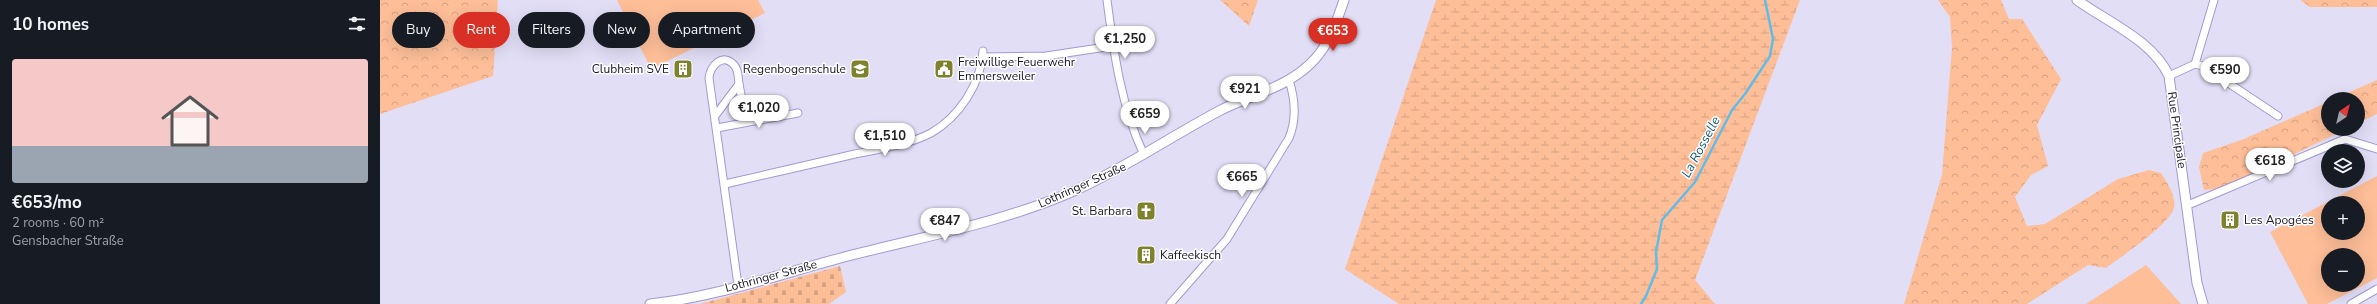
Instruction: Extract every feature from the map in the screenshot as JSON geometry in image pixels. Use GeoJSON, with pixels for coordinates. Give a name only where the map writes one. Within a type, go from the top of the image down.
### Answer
{"type":"FeatureCollection","features":[{"type":"Feature","properties":{"kind":"main road","name":"Lothringer Straße"},"geometry":{"type":"LineString","coordinates":[[650,304],[674,303],[1036,206],[1097,180],[1144,156],[1220,111],[1289,80],[1301,72],[1320,54],[1333,31],[1344,0]]}},
{"type":"Feature","properties":{"kind":"main road","name":"Rue Principale"},"geometry":{"type":"LineString","coordinates":[[2077,0],[2152,50],[2162,61],[2170,76],[2197,283],[2203,304]]}},
{"type":"Feature","properties":{"kind":"street"},"geometry":{"type":"LineString","coordinates":[[1107,0],[1120,86],[1130,122],[1144,156]]}},
{"type":"Feature","properties":{"kind":"street"},"geometry":{"type":"LineString","coordinates":[[2195,64],[2214,0]]}},
{"type":"Feature","properties":{"kind":"street"},"geometry":{"type":"LineString","coordinates":[[725,184],[902,144],[931,133],[955,114],[963,104],[976,79],[983,54],[1046,56],[1113,46]]}},
{"type":"Feature","properties":{"kind":"street"},"geometry":{"type":"LineString","coordinates":[[738,285],[709,78],[709,70],[713,64],[720,60],[734,64],[737,70],[746,122]]}},
{"type":"Feature","properties":{"kind":"street"},"geometry":{"type":"LineString","coordinates":[[2170,76],[2195,64],[2203,66],[2278,116]]}},
{"type":"Feature","properties":{"kind":"street"},"geometry":{"type":"LineString","coordinates":[[1170,304],[1227,239],[1289,138],[1293,128],[1295,104],[1289,80]]}},
{"type":"Feature","properties":{"kind":"street"},"geometry":{"type":"LineString","coordinates":[[715,116],[739,84]]}},
{"type":"Feature","properties":{"kind":"street"},"geometry":{"type":"LineString","coordinates":[[716,128],[798,113]]}},
{"type":"Feature","properties":{"kind":"street"},"geometry":{"type":"LineString","coordinates":[[2188,205],[2345,139],[2377,149]]}},
{"type":"Feature","properties":{"kind":"street"},"geometry":{"type":"LineString","coordinates":[[2351,304],[2377,289]]}},
{"type":"Feature","properties":{"kind":"green space"},"geometry":{"type":"Polygon","coordinates":[[[380,0],[498,0],[497,12],[453,12],[453,48],[495,48],[493,76],[380,114],[380,0]]]}},
{"type":"Feature","properties":{"kind":"green space"},"geometry":{"type":"Polygon","coordinates":[[[617,0],[758,0],[765,13],[755,18],[755,12],[658,12],[658,48],[694,48],[651,69],[641,48],[650,48],[650,12],[623,12],[617,0]]]}},
{"type":"Feature","properties":{"kind":"green space"},"geometry":{"type":"Polygon","coordinates":[[[1220,0],[1258,0],[1249,26],[1220,0]]]}},
{"type":"Feature","properties":{"kind":"green space"},"geometry":{"type":"Polygon","coordinates":[[[1436,0],[1800,0],[1695,280],[1715,304],[1399,304],[1345,269],[1436,0]]]}},
{"type":"Feature","properties":{"kind":"green space"},"geometry":{"type":"Polygon","coordinates":[[[1938,0],[2001,0],[2009,19],[2022,19],[2061,79],[2037,125],[2048,166],[2031,175],[2015,197],[2027,226],[2045,224],[2118,179],[2149,170],[2161,173],[2174,198],[2174,207],[2171,214],[2155,231],[2106,268],[2088,265],[2027,304],[1904,304],[1942,175],[1952,47],[1950,17],[1938,0]]]}},
{"type":"Feature","properties":{"kind":"green space"},"geometry":{"type":"Polygon","coordinates":[[[2300,0],[2377,0],[2377,7],[2310,7],[2300,0]]]}},
{"type":"Feature","properties":{"kind":"green space"},"geometry":{"type":"Polygon","coordinates":[[[2377,80],[2377,114],[2365,120],[2365,92],[2350,92],[2377,80]]]}},
{"type":"Feature","properties":{"kind":"green space"},"geometry":{"type":"Polygon","coordinates":[[[2321,105],[2321,136],[2332,136],[2225,188],[2204,190],[2199,167],[2203,153],[2244,139],[2321,105]]]}},
{"type":"Feature","properties":{"kind":"green space"},"geometry":{"type":"Polygon","coordinates":[[[2377,176],[2377,278],[2365,284],[2365,248],[2321,248],[2321,292],[2350,292],[2327,304],[2308,304],[2270,232],[2321,205],[2321,240],[2365,240],[2365,196],[2339,196],[2354,188],[2365,188],[2365,182],[2377,176]]]}},
{"type":"Feature","properties":{"kind":"green space"},"geometry":{"type":"Polygon","coordinates":[[[2146,265],[2181,304],[2086,304],[2146,265]]]}},
{"type":"Feature","properties":{"kind":"green space"},"geometry":{"type":"Polygon","coordinates":[[[840,266],[846,292],[829,304],[700,304],[840,266]]]}},
{"type":"Feature","properties":{"kind":"waterway","name":"La Rosselle"},"geometry":{"type":"LineString","coordinates":[[1641,304],[1646,296],[1657,269],[1656,252],[1662,220],[1695,182],[1732,110],[1745,94],[1770,56],[1773,39],[1765,0]]}},
{"type":"Feature","properties":{"kind":"place","name":"Clubheim SVE"},"geometry":{"type":"Point","coordinates":[683,69]}},
{"type":"Feature","properties":{"kind":"place","name":"Regenbogenschule"},"geometry":{"type":"Point","coordinates":[860,69]}},
{"type":"Feature","properties":{"kind":"place","name":"Freiwillige Feuerwehr Emmersweiler"},"geometry":{"type":"Point","coordinates":[944,69]}},
{"type":"Feature","properties":{"kind":"place","name":"St. Barbara"},"geometry":{"type":"Point","coordinates":[1146,211]}},
{"type":"Feature","properties":{"kind":"place","name":"Les Apogées"},"geometry":{"type":"Point","coordinates":[2230,220]}},
{"type":"Feature","properties":{"kind":"place","name":"Kaffeekisch"},"geometry":{"type":"Point","coordinates":[1146,255]}}]}
